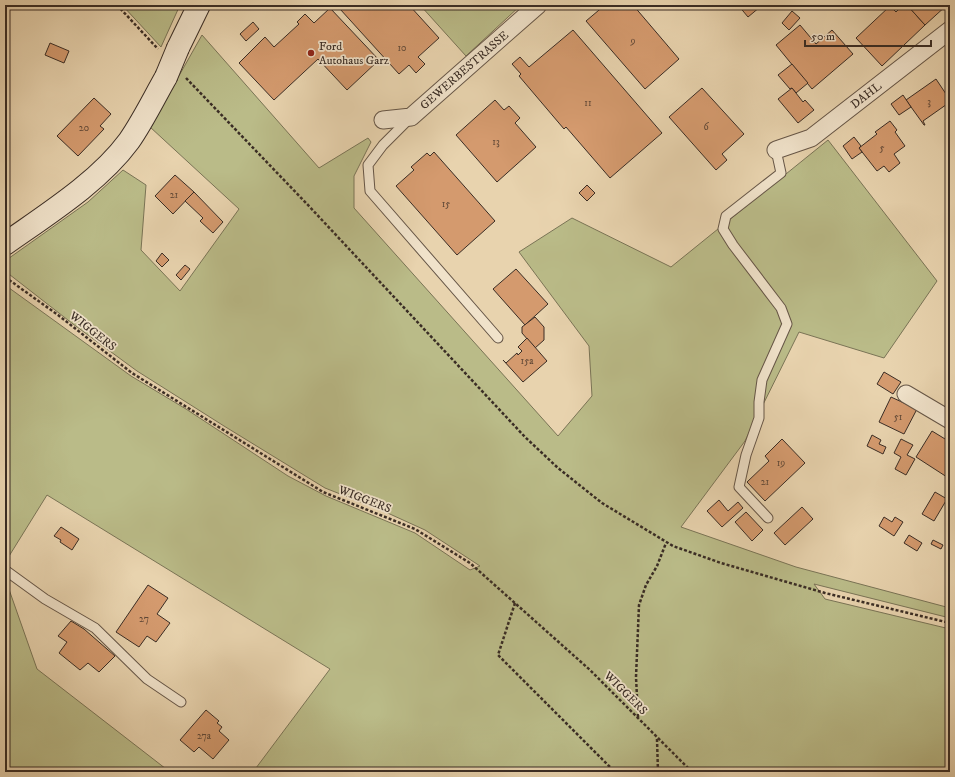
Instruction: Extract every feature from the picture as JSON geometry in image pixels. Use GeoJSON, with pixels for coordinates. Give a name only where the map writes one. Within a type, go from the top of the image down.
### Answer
{"type":"FeatureCollection","features":[{"type":"Feature","properties":{"kind":"main road"},"geometry":{"type":"LineString","coordinates":[[5,244],[58,207],[83,187],[108,164],[128,141],[176,78],[168,48],[198,5]]}},
{"type":"Feature","properties":{"kind":"street","name":"GEWERBESTRASSE"},"geometry":{"type":"LineString","coordinates":[[383,120],[411,117],[538,5]]}},
{"type":"Feature","properties":{"kind":"street","name":"DAHL"},"geometry":{"type":"LineString","coordinates":[[776,150],[811,138],[950,30]]}},
{"type":"Feature","properties":{"kind":"street"},"geometry":{"type":"LineString","coordinates":[[906,394],[950,420]]}},
{"type":"Feature","properties":{"kind":"lane"},"geometry":{"type":"LineString","coordinates":[[411,117],[382,145],[368,165],[370,192],[498,338]]}},
{"type":"Feature","properties":{"kind":"lane"},"geometry":{"type":"LineString","coordinates":[[768,518],[739,487],[746,455],[759,418],[758,402],[762,380],[787,324],[781,308],[733,245],[723,229],[726,216],[781,173],[776,150]]}},
{"type":"Feature","properties":{"kind":"lane"},"geometry":{"type":"LineString","coordinates":[[5,570],[45,599],[95,628],[147,679],[181,702]]}},
{"type":"Feature","properties":{"kind":"path"},"geometry":{"type":"LineString","coordinates":[[117,5],[168,48]]}},
{"type":"Feature","properties":{"kind":"path"},"geometry":{"type":"LineString","coordinates":[[176,78],[307,204],[525,437],[558,468],[602,503],[666,542],[720,563],[825,593],[950,623]]}},
{"type":"Feature","properties":{"kind":"path","name":"WIGGERS"},"geometry":{"type":"LineString","coordinates":[[5,277],[58,315],[132,373],[323,492],[415,528],[470,563],[590,670],[692,772]]}},
{"type":"Feature","properties":{"kind":"path"},"geometry":{"type":"LineString","coordinates":[[638,718],[636,677],[639,605],[646,585],[657,566],[666,542]]}},
{"type":"Feature","properties":{"kind":"path"},"geometry":{"type":"LineString","coordinates":[[515,603],[498,655],[615,772]]}},
{"type":"Feature","properties":{"kind":"path"},"geometry":{"type":"LineString","coordinates":[[657,738],[658,772]]}},
{"type":"Feature","properties":{"kind":"green space"},"geometry":{"type":"Polygon","coordinates":[[[122,5],[180,5],[161,47],[122,5]]]}},
{"type":"Feature","properties":{"kind":"green space"},"geometry":{"type":"Polygon","coordinates":[[[420,5],[521,5],[466,56],[420,5]]]}},
{"type":"Feature","properties":{"kind":"green space"},"geometry":{"type":"Polygon","coordinates":[[[202,35],[319,168],[368,138],[371,142],[354,176],[354,208],[558,436],[592,396],[589,346],[519,252],[572,218],[671,267],[828,140],[937,281],[884,358],[799,332],[745,441],[681,527],[796,567],[950,608],[950,618],[814,584],[825,599],[950,629],[950,772],[253,772],[330,669],[47,495],[6,561],[5,285],[131,376],[186,409],[288,476],[326,496],[415,533],[470,570],[480,566],[425,530],[381,510],[325,488],[224,426],[137,371],[5,271],[5,261],[88,202],[123,170],[146,185],[141,250],[180,291],[239,209],[150,127],[202,35]]]}},
{"type":"Feature","properties":{"kind":"green space"},"geometry":{"type":"Polygon","coordinates":[[[5,578],[37,669],[170,772],[5,772],[5,578]]]}},
{"type":"Feature","properties":{"kind":"building"},"geometry":{"type":"Polygon","coordinates":[[[344,5],[409,5],[439,38],[418,57],[425,64],[416,73],[409,65],[399,74],[340,9],[344,5]]]}},
{"type":"Feature","properties":{"kind":"building"},"geometry":{"type":"Polygon","coordinates":[[[605,5],[633,5],[679,59],[645,89],[586,21],[605,5]]]}},
{"type":"Feature","properties":{"kind":"building"},"geometry":{"type":"Polygon","coordinates":[[[738,5],[759,5],[760,7],[748,17],[738,5]]]}},
{"type":"Feature","properties":{"kind":"building"},"geometry":{"type":"Polygon","coordinates":[[[903,5],[907,5],[925,25],[882,66],[856,38],[890,6],[896,12],[903,5]]]}},
{"type":"Feature","properties":{"kind":"building"},"geometry":{"type":"Polygon","coordinates":[[[907,5],[947,5],[925,25],[907,5]]]}},
{"type":"Feature","properties":{"kind":"building","name":"Ford Autohaus Garz"},"geometry":{"type":"Polygon","coordinates":[[[330,8],[379,60],[347,90],[318,59],[274,100],[239,63],[265,37],[274,47],[299,24],[297,22],[305,14],[314,23],[330,8]]]}},
{"type":"Feature","properties":{"kind":"building"},"geometry":{"type":"Polygon","coordinates":[[[792,11],[800,18],[789,30],[782,23],[792,11]]]}},
{"type":"Feature","properties":{"kind":"building"},"geometry":{"type":"Polygon","coordinates":[[[253,22],[259,29],[246,41],[240,34],[253,22]]]}},
{"type":"Feature","properties":{"kind":"building"},"geometry":{"type":"Polygon","coordinates":[[[800,25],[816,44],[832,30],[853,54],[812,89],[776,45],[800,25]]]}},
{"type":"Feature","properties":{"kind":"building"},"geometry":{"type":"Polygon","coordinates":[[[573,30],[662,133],[610,178],[566,127],[564,129],[519,76],[521,74],[512,64],[520,57],[529,67],[573,30]]]}},
{"type":"Feature","properties":{"kind":"building"},"geometry":{"type":"Polygon","coordinates":[[[50,43],[69,51],[64,63],[45,55],[50,43]]]}},
{"type":"Feature","properties":{"kind":"building"},"geometry":{"type":"Polygon","coordinates":[[[792,64],[808,83],[796,93],[792,88],[790,89],[778,75],[792,64]]]}},
{"type":"Feature","properties":{"kind":"building"},"geometry":{"type":"Polygon","coordinates":[[[936,79],[950,102],[923,121],[924,125],[906,100],[936,79]]]}},
{"type":"Feature","properties":{"kind":"building"},"geometry":{"type":"Polygon","coordinates":[[[702,88],[744,134],[722,154],[727,160],[716,170],[669,117],[702,88]]]}},
{"type":"Feature","properties":{"kind":"building"},"geometry":{"type":"Polygon","coordinates":[[[792,88],[803,102],[805,100],[814,110],[798,123],[778,99],[792,88]]]}},
{"type":"Feature","properties":{"kind":"building"},"geometry":{"type":"Polygon","coordinates":[[[903,95],[911,107],[899,115],[891,104],[903,95]]]}},
{"type":"Feature","properties":{"kind":"building"},"geometry":{"type":"Polygon","coordinates":[[[94,98],[111,114],[100,126],[104,129],[78,156],[57,136],[94,98]]]}},
{"type":"Feature","properties":{"kind":"building"},"geometry":{"type":"Polygon","coordinates":[[[495,100],[504,110],[509,106],[520,118],[515,123],[536,147],[497,182],[456,135],[495,100]]]}},
{"type":"Feature","properties":{"kind":"building"},"geometry":{"type":"Polygon","coordinates":[[[890,121],[897,130],[895,132],[905,146],[894,154],[900,163],[889,172],[884,166],[877,171],[859,148],[877,134],[875,132],[890,121]]]}},
{"type":"Feature","properties":{"kind":"building"},"geometry":{"type":"Polygon","coordinates":[[[854,137],[861,146],[859,148],[862,152],[852,159],[843,146],[854,137]]]}},
{"type":"Feature","properties":{"kind":"building"},"geometry":{"type":"Polygon","coordinates":[[[434,152],[495,221],[457,255],[396,186],[414,170],[411,167],[427,153],[430,156],[434,152]]]}},
{"type":"Feature","properties":{"kind":"building"},"geometry":{"type":"Polygon","coordinates":[[[175,175],[194,192],[173,214],[155,196],[175,175]]]}},
{"type":"Feature","properties":{"kind":"building"},"geometry":{"type":"Polygon","coordinates":[[[587,185],[595,193],[587,201],[579,193],[587,185]]]}},
{"type":"Feature","properties":{"kind":"building"},"geometry":{"type":"Polygon","coordinates":[[[194,192],[223,222],[213,233],[200,221],[203,218],[185,201],[194,192]]]}},
{"type":"Feature","properties":{"kind":"building"},"geometry":{"type":"Polygon","coordinates":[[[162,253],[169,260],[162,267],[156,261],[162,253]]]}},
{"type":"Feature","properties":{"kind":"building"},"geometry":{"type":"Polygon","coordinates":[[[185,265],[190,269],[181,280],[176,275],[185,265]]]}},
{"type":"Feature","properties":{"kind":"building"},"geometry":{"type":"Polygon","coordinates":[[[516,269],[548,304],[525,325],[493,289],[516,269]]]}},
{"type":"Feature","properties":{"kind":"building"},"geometry":{"type":"Polygon","coordinates":[[[535,317],[544,327],[544,340],[535,348],[522,333],[522,327],[535,317]]]}},
{"type":"Feature","properties":{"kind":"building"},"geometry":{"type":"Polygon","coordinates":[[[527,338],[547,361],[523,382],[503,360],[506,363],[517,353],[518,355],[522,351],[518,347],[527,338]]]}},
{"type":"Feature","properties":{"kind":"building"},"geometry":{"type":"Polygon","coordinates":[[[884,372],[901,382],[893,394],[877,384],[884,372]]]}},
{"type":"Feature","properties":{"kind":"building"},"geometry":{"type":"Polygon","coordinates":[[[891,397],[917,409],[904,434],[879,422],[891,397]]]}},
{"type":"Feature","properties":{"kind":"building"},"geometry":{"type":"Polygon","coordinates":[[[932,431],[950,442],[950,479],[916,457],[932,431]]]}},
{"type":"Feature","properties":{"kind":"building"},"geometry":{"type":"Polygon","coordinates":[[[872,435],[881,440],[879,444],[886,447],[883,454],[867,446],[872,435]]]}},
{"type":"Feature","properties":{"kind":"building"},"geometry":{"type":"Polygon","coordinates":[[[782,439],[805,463],[765,501],[747,482],[769,461],[765,456],[782,439]]]}},
{"type":"Feature","properties":{"kind":"building"},"geometry":{"type":"Polygon","coordinates":[[[901,439],[913,445],[907,455],[915,459],[906,475],[895,469],[901,457],[894,453],[901,439]]]}},
{"type":"Feature","properties":{"kind":"building"},"geometry":{"type":"Polygon","coordinates":[[[935,492],[947,499],[934,521],[922,514],[935,492]]]}},
{"type":"Feature","properties":{"kind":"building"},"geometry":{"type":"Polygon","coordinates":[[[719,500],[728,511],[738,502],[743,508],[722,527],[707,511],[719,500]]]}},
{"type":"Feature","properties":{"kind":"building"},"geometry":{"type":"Polygon","coordinates":[[[802,507],[813,519],[785,545],[774,533],[802,507]]]}},
{"type":"Feature","properties":{"kind":"building"},"geometry":{"type":"Polygon","coordinates":[[[746,512],[763,530],[752,541],[735,522],[746,512]]]}},
{"type":"Feature","properties":{"kind":"building"},"geometry":{"type":"Polygon","coordinates":[[[884,517],[892,522],[895,517],[903,522],[894,536],[879,526],[884,517]]]}},
{"type":"Feature","properties":{"kind":"building"},"geometry":{"type":"Polygon","coordinates":[[[61,527],[79,539],[72,550],[54,536],[61,527]]]}},
{"type":"Feature","properties":{"kind":"building"},"geometry":{"type":"Polygon","coordinates":[[[909,535],[922,543],[917,551],[904,543],[909,535]]]}},
{"type":"Feature","properties":{"kind":"building"},"geometry":{"type":"Polygon","coordinates":[[[933,540],[943,545],[941,549],[931,544],[933,540]]]}},
{"type":"Feature","properties":{"kind":"building"},"geometry":{"type":"Polygon","coordinates":[[[148,585],[168,598],[157,614],[170,623],[156,642],[147,636],[139,647],[116,632],[148,585]]]}},
{"type":"Feature","properties":{"kind":"building"},"geometry":{"type":"Polygon","coordinates":[[[71,621],[84,629],[115,656],[99,672],[88,663],[80,670],[59,653],[67,642],[58,636],[71,621]]]}},
{"type":"Feature","properties":{"kind":"building"},"geometry":{"type":"Polygon","coordinates":[[[206,710],[219,721],[217,723],[222,727],[219,731],[229,740],[213,759],[199,747],[194,752],[180,740],[206,710]]]}},
{"type":"Feature","properties":{"kind":"place","name":"Ford Autohaus Garz"},"geometry":{"type":"Point","coordinates":[311,53]}}]}
